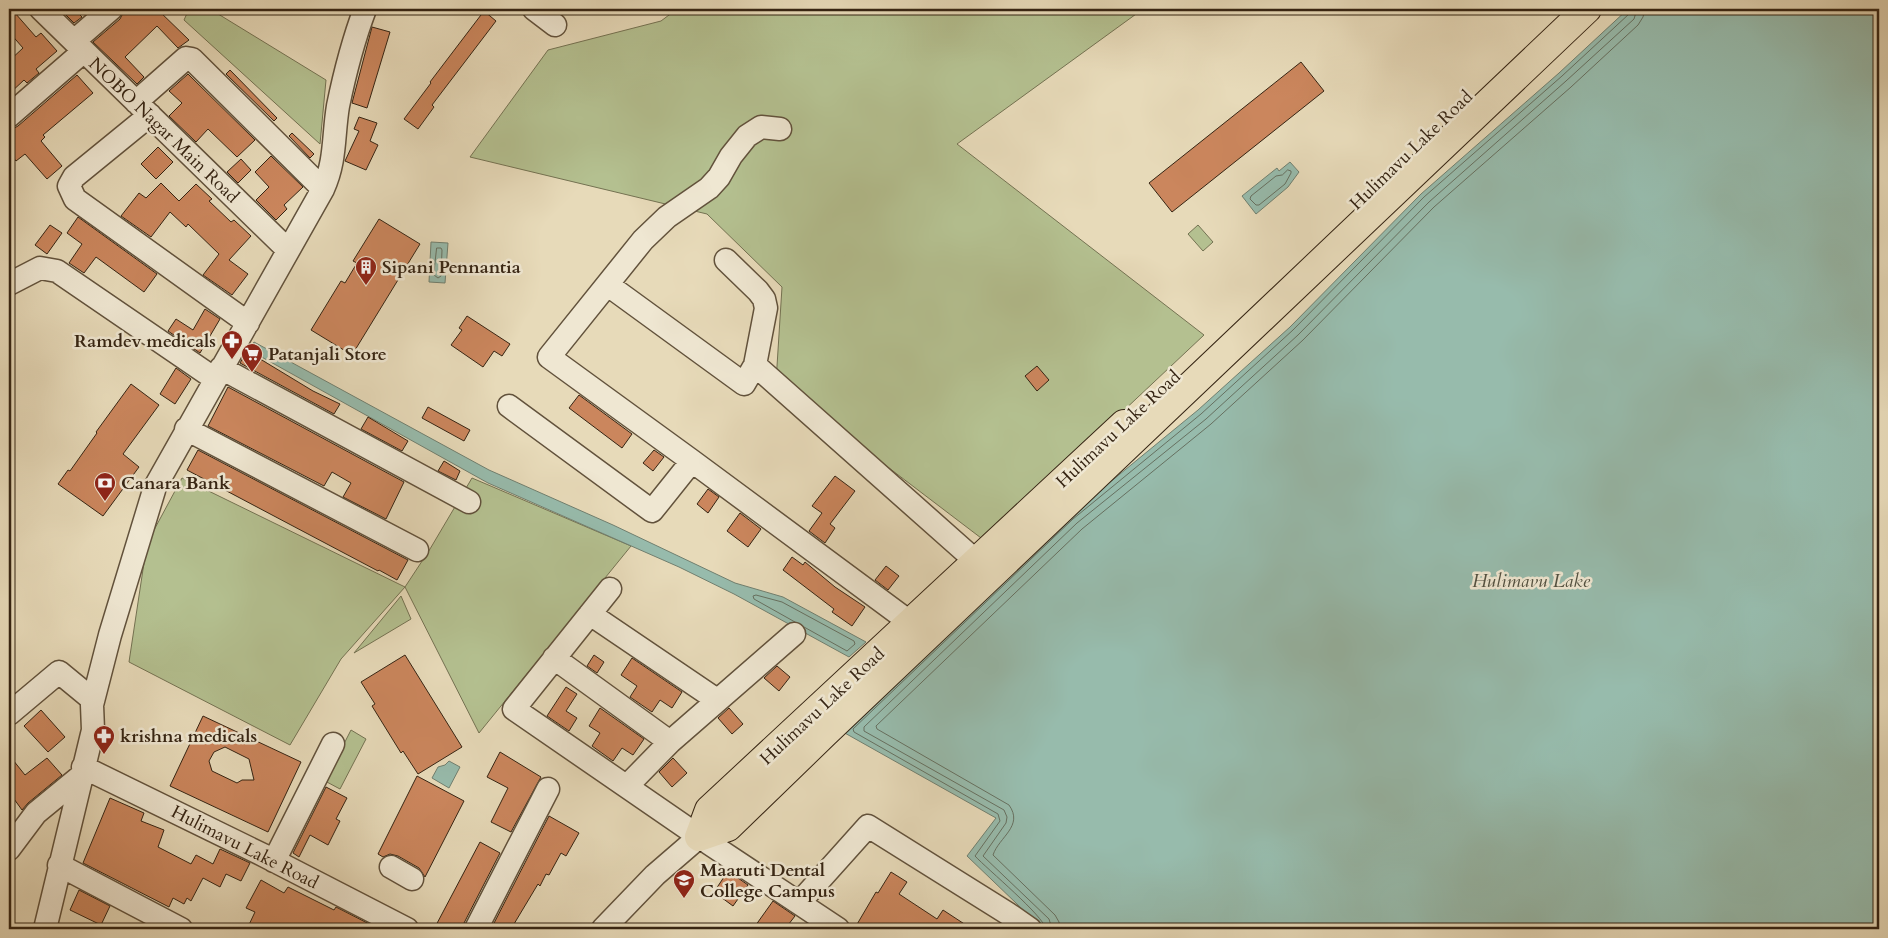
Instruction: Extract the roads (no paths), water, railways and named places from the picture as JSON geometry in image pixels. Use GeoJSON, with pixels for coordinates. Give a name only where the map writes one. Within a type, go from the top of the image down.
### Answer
{"type":"FeatureCollection","features":[{"type":"Feature","properties":{"kind":"main road","name":"Hulimavu Lake Road"},"geometry":{"type":"LineString","coordinates":[[918,631],[977,562],[1560,9]]}},
{"type":"Feature","properties":{"kind":"main road","name":"Hulimavu Lake Road"},"geometry":{"type":"LineString","coordinates":[[691,844],[708,810],[866,680],[1587,9]]}},
{"type":"Feature","properties":{"kind":"street","name":"NOBO Nagar Main Road"},"geometry":{"type":"LineString","coordinates":[[41,9],[288,250]]}},
{"type":"Feature","properties":{"kind":"street"},"geometry":{"type":"LineString","coordinates":[[9,116],[79,46],[111,9]]}},
{"type":"Feature","properties":{"kind":"street"},"geometry":{"type":"LineString","coordinates":[[45,929],[93,730],[93,700],[110,635],[155,487],[323,189],[332,167],[338,108],[351,46],[365,9]]}},
{"type":"Feature","properties":{"kind":"street"},"geometry":{"type":"LineString","coordinates":[[534,9],[555,25]]}},
{"type":"Feature","properties":{"kind":"street"},"geometry":{"type":"LineString","coordinates":[[248,323],[75,199],[69,186],[74,177],[143,109],[186,58],[192,59],[323,189]]}},
{"type":"Feature","properties":{"kind":"street"},"geometry":{"type":"LineString","coordinates":[[780,129],[761,127],[747,136],[731,156],[719,177],[709,188],[667,217],[643,240],[549,357],[692,460],[918,631]]}},
{"type":"Feature","properties":{"kind":"street"},"geometry":{"type":"LineString","coordinates":[[608,285],[744,384],[756,365],[766,308],[764,299],[726,260]]}},
{"type":"Feature","properties":{"kind":"street"},"geometry":{"type":"LineString","coordinates":[[9,284],[40,268],[57,271],[218,373],[469,502]]}},
{"type":"Feature","properties":{"kind":"street"},"geometry":{"type":"LineString","coordinates":[[756,365],[977,562]]}},
{"type":"Feature","properties":{"kind":"street"},"geometry":{"type":"LineString","coordinates":[[509,406],[652,511],[692,460]]}},
{"type":"Feature","properties":{"kind":"street"},"geometry":{"type":"LineString","coordinates":[[186,429],[417,550]]}},
{"type":"Feature","properties":{"kind":"street"},"geometry":{"type":"LineString","coordinates":[[610,589],[514,709],[627,786],[691,844],[799,903],[838,929]]}},
{"type":"Feature","properties":{"kind":"street"},"geometry":{"type":"LineString","coordinates":[[590,614],[717,700]]}},
{"type":"Feature","properties":{"kind":"street"},"geometry":{"type":"LineString","coordinates":[[627,786],[670,742],[794,634]]}},
{"type":"Feature","properties":{"kind":"street"},"geometry":{"type":"LineString","coordinates":[[554,658],[670,742]]}},
{"type":"Feature","properties":{"kind":"street"},"geometry":{"type":"LineString","coordinates":[[9,714],[59,672],[93,700]]}},
{"type":"Feature","properties":{"kind":"street"},"geometry":{"type":"LineString","coordinates":[[274,861],[333,744]]}},
{"type":"Feature","properties":{"kind":"street"},"geometry":{"type":"LineString","coordinates":[[9,849],[36,813],[82,772]]}},
{"type":"Feature","properties":{"kind":"street","name":"Hulimavu Lake Road"},"geometry":{"type":"LineString","coordinates":[[82,772],[274,861],[407,929]]}},
{"type":"Feature","properties":{"kind":"street"},"geometry":{"type":"LineString","coordinates":[[476,929],[548,789]]}},
{"type":"Feature","properties":{"kind":"street"},"geometry":{"type":"LineString","coordinates":[[799,903],[868,826],[1030,929]]}},
{"type":"Feature","properties":{"kind":"street"},"geometry":{"type":"LineString","coordinates":[[602,929],[655,874],[691,844]]}},
{"type":"Feature","properties":{"kind":"street"},"geometry":{"type":"LineString","coordinates":[[59,865],[181,929]]}},
{"type":"Feature","properties":{"kind":"street"},"geometry":{"type":"LineString","coordinates":[[391,867],[412,879]]}},
{"type":"Feature","properties":{"kind":"water","name":"Hulimavu Lake"},"geometry":{"type":"Polygon","coordinates":[[[1628,9],[1879,9],[1879,929],[1043,929],[967,856],[996,818],[843,732],[1070,515],[1198,410],[1290,327],[1421,194],[1559,73],[1628,9]]]}},
{"type":"Feature","properties":{"kind":"water"},"geometry":{"type":"Polygon","coordinates":[[[1290,162],[1299,172],[1288,187],[1256,214],[1242,196],[1277,168],[1279,171],[1290,162]]]}},
{"type":"Feature","properties":{"kind":"water"},"geometry":{"type":"Polygon","coordinates":[[[431,242],[448,243],[445,283],[429,282],[431,242]]]}},
{"type":"Feature","properties":{"kind":"water"},"geometry":{"type":"Polygon","coordinates":[[[254,342],[489,470],[613,525],[735,583],[783,597],[866,642],[849,657],[734,594],[679,567],[488,483],[249,350],[254,342]]]}},
{"type":"Feature","properties":{"kind":"water"},"geometry":{"type":"Polygon","coordinates":[[[449,761],[460,767],[449,788],[432,778],[438,767],[445,765],[449,761]]]}},
{"type":"Feature","properties":{"kind":"place","name":"Sipani Pennantia"},"geometry":{"type":"Point","coordinates":[366,286]}},
{"type":"Feature","properties":{"kind":"place","name":"Ramdev medicals"},"geometry":{"type":"Point","coordinates":[232,360]}},
{"type":"Feature","properties":{"kind":"place","name":"Patanjali Store"},"geometry":{"type":"Point","coordinates":[252,373]}},
{"type":"Feature","properties":{"kind":"place","name":"Canara Bank"},"geometry":{"type":"Point","coordinates":[105,502]}},
{"type":"Feature","properties":{"kind":"place","name":"krishna medicals"},"geometry":{"type":"Point","coordinates":[104,755]}},
{"type":"Feature","properties":{"kind":"place","name":"Maaruti Dental College Campus"},"geometry":{"type":"Point","coordinates":[684,899]}}]}
